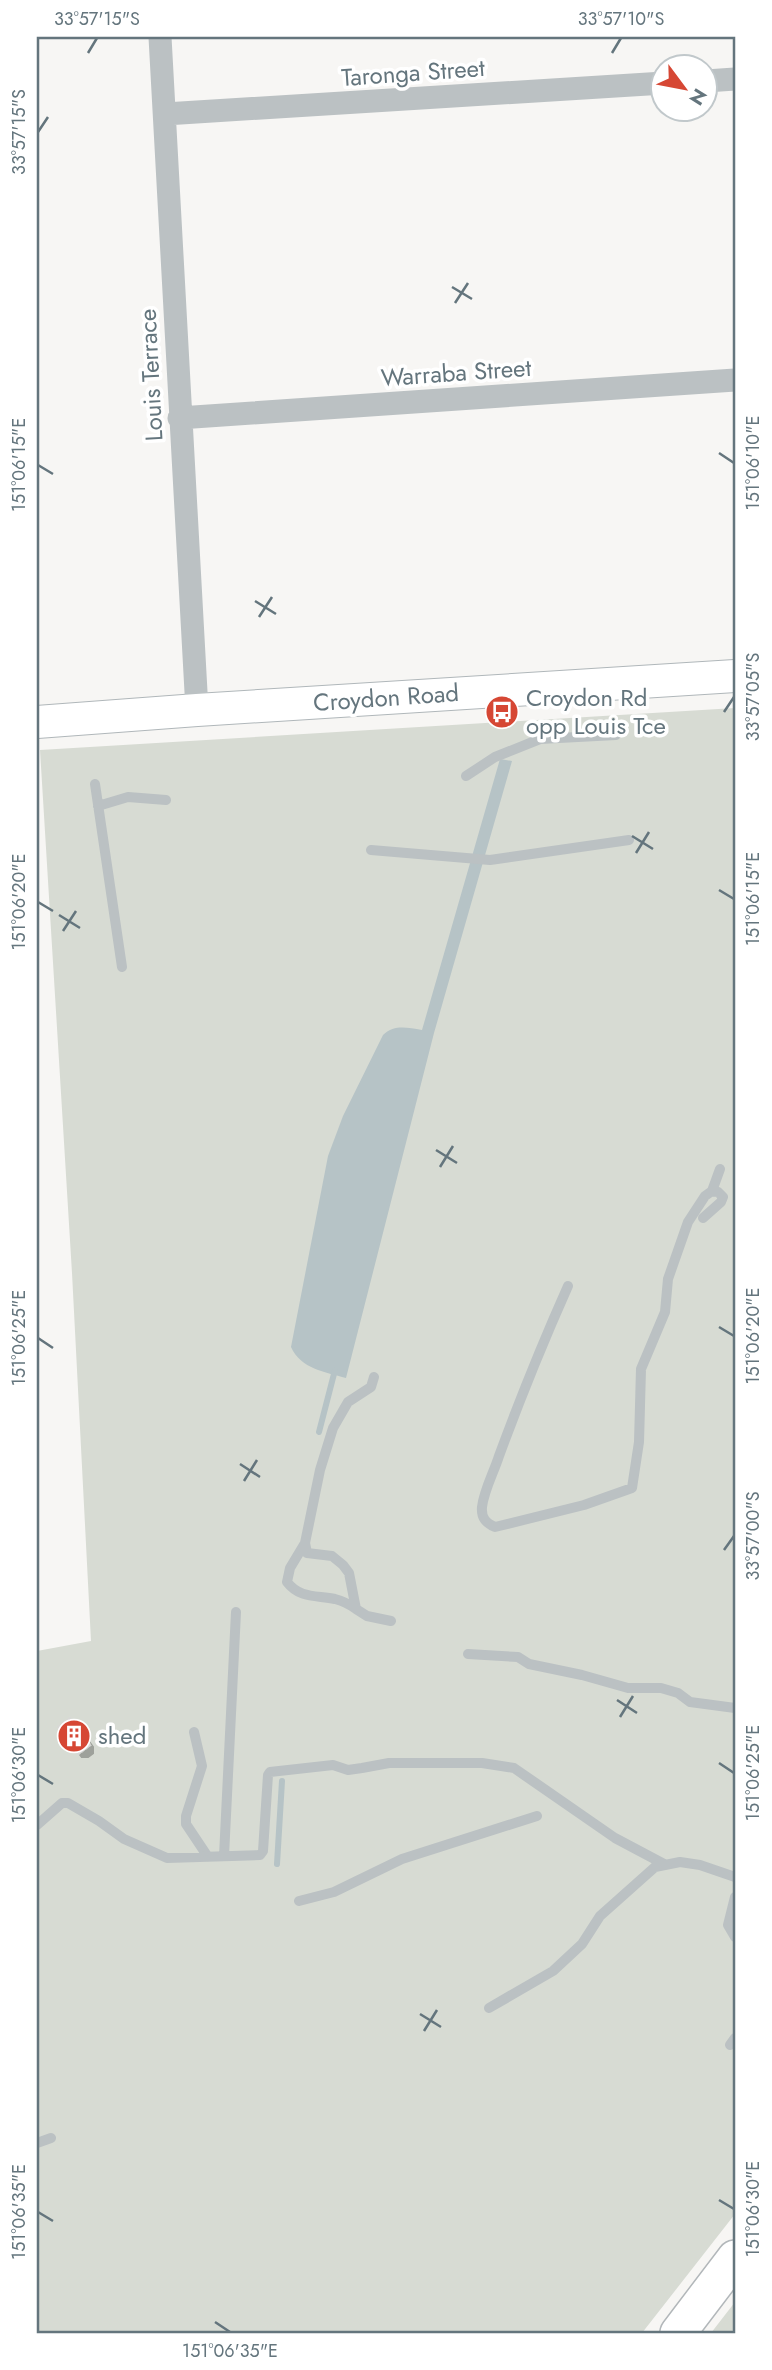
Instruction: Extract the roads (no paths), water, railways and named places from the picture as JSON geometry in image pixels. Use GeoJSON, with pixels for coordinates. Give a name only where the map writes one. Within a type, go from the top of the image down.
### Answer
{"type":"FeatureCollection","features":[{"type":"Feature","properties":{"kind":"main road","name":"Croydon Road"},"geometry":{"type":"LineString","coordinates":[[37,722],[735,677]]}},
{"type":"Feature","properties":{"kind":"main road"},"geometry":{"type":"LineString","coordinates":[[678,2333],[735,2258]]}},
{"type":"Feature","properties":{"kind":"street","name":"Louis Terrace"},"geometry":{"type":"LineString","coordinates":[[160,37],[197,710]]}},
{"type":"Feature","properties":{"kind":"street","name":"Taronga Street"},"geometry":{"type":"LineString","coordinates":[[165,114],[650,84]]}},
{"type":"Feature","properties":{"kind":"street","name":"Warraba Street"},"geometry":{"type":"LineString","coordinates":[[179,418],[735,380]]}},
{"type":"Feature","properties":{"kind":"lane"},"geometry":{"type":"LineString","coordinates":[[466,776],[495,757],[540,739],[616,735]]}},
{"type":"Feature","properties":{"kind":"lane"},"geometry":{"type":"LineString","coordinates":[[95,784],[122,967]]}},
{"type":"Feature","properties":{"kind":"lane"},"geometry":{"type":"LineString","coordinates":[[98,806],[128,797],[166,800]]}},
{"type":"Feature","properties":{"kind":"lane"},"geometry":{"type":"LineString","coordinates":[[371,850],[490,860],[629,840]]}},
{"type":"Feature","properties":{"kind":"lane"},"geometry":{"type":"LineString","coordinates":[[568,1286],[510,1426],[482,1506],[486,1523],[495,1527],[584,1505],[632,1488],[639,1442],[641,1369],[665,1312],[668,1279],[688,1222],[705,1196],[712,1191],[720,1168]]}},
{"type":"Feature","properties":{"kind":"lane"},"geometry":{"type":"LineString","coordinates":[[703,1218],[723,1197],[719,1192],[712,1191]]}},
{"type":"Feature","properties":{"kind":"lane"},"geometry":{"type":"LineString","coordinates":[[374,1377],[371,1387],[348,1402],[333,1428],[320,1470],[305,1543],[290,1568],[287,1582],[292,1589],[306,1596],[343,1601],[367,1616],[391,1621]]}},
{"type":"Feature","properties":{"kind":"lane"},"geometry":{"type":"LineString","coordinates":[[305,1543],[307,1553],[332,1556],[349,1573],[356,1609]]}},
{"type":"Feature","properties":{"kind":"lane"},"geometry":{"type":"LineString","coordinates":[[224,1856],[236,1612]]}},
{"type":"Feature","properties":{"kind":"lane"},"geometry":{"type":"LineString","coordinates":[[468,1654],[518,1657],[529,1664],[628,1688],[661,1688],[678,1693],[690,1702],[735,1708]]}},
{"type":"Feature","properties":{"kind":"lane"},"geometry":{"type":"LineString","coordinates":[[194,1732],[202,1766],[186,1816],[186,1824],[208,1857]]}},
{"type":"Feature","properties":{"kind":"lane"},"geometry":{"type":"LineString","coordinates":[[37,1825],[62,1803],[68,1803],[124,1839],[148,1852],[167,1858],[260,1854],[263,1851],[270,1772],[333,1765],[348,1770],[389,1763],[482,1763],[514,1768],[615,1838],[664,1864]]}},
{"type":"Feature","properties":{"kind":"lane"},"geometry":{"type":"LineString","coordinates":[[299,1901],[334,1892],[402,1859],[537,1816]]}},
{"type":"Feature","properties":{"kind":"lane"},"geometry":{"type":"LineString","coordinates":[[489,2008],[553,1971],[582,1944],[600,1916],[644,1875],[664,1864],[680,1862],[700,1865],[735,1877]]}},
{"type":"Feature","properties":{"kind":"lane"},"geometry":{"type":"LineString","coordinates":[[735,1897],[728,1925],[735,1937]]}},
{"type":"Feature","properties":{"kind":"lane"},"geometry":{"type":"LineString","coordinates":[[37,2143],[51,2138]]}},
{"type":"Feature","properties":{"kind":"waterway"},"geometry":{"type":"LineString","coordinates":[[319,1432],[335,1370]]}},
{"type":"Feature","properties":{"kind":"waterway"},"geometry":{"type":"LineString","coordinates":[[277,1864],[282,1781]]}},
{"type":"Feature","properties":{"kind":"place","name":"Croydon Rd opp Louis Tce"},"geometry":{"type":"Point","coordinates":[502,712]}},
{"type":"Feature","properties":{"kind":"place","name":"shed"},"geometry":{"type":"Point","coordinates":[74,1736]}}]}
